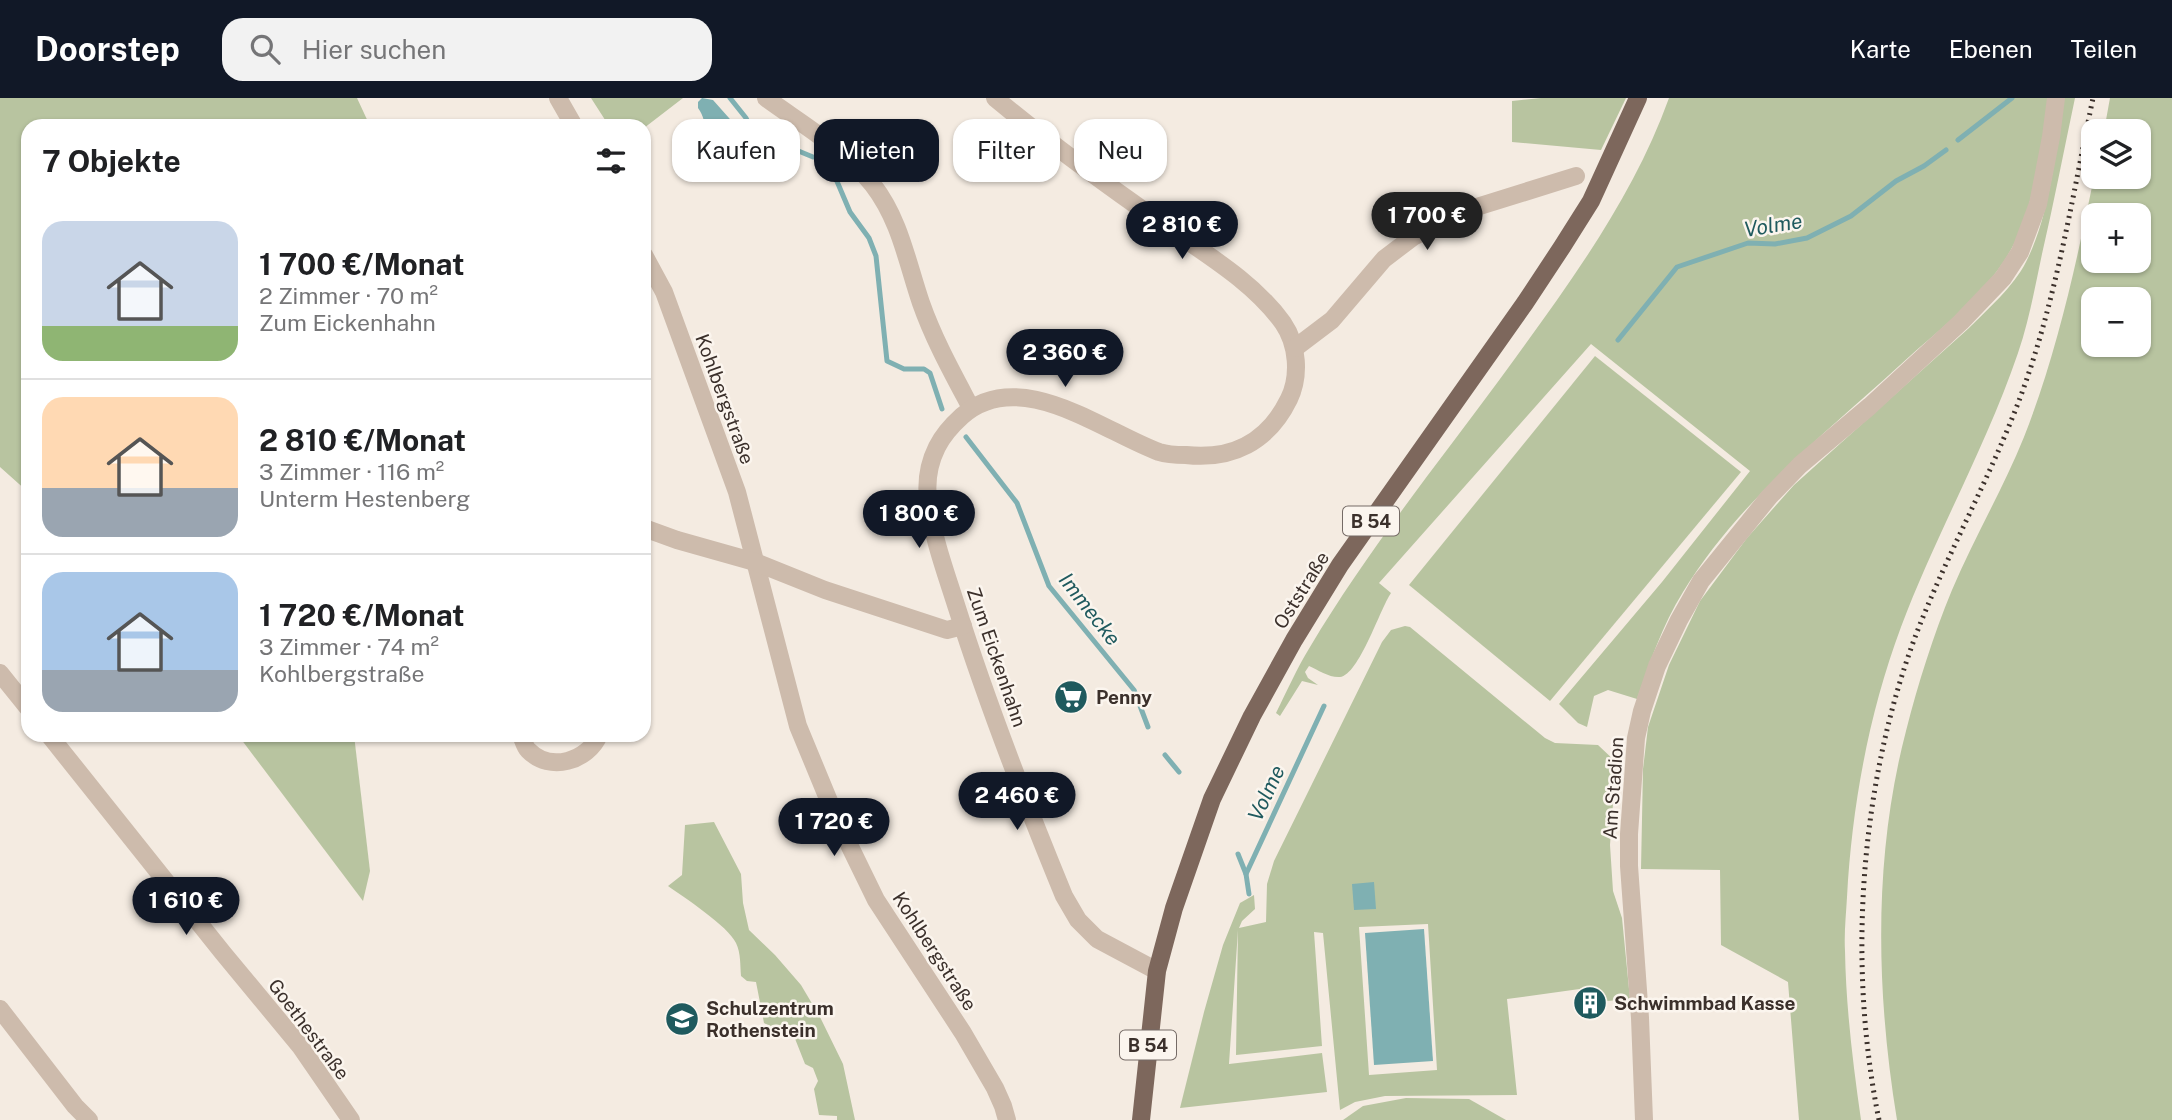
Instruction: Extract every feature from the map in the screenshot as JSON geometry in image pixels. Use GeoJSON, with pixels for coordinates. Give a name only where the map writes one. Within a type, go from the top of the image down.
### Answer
{"type":"FeatureCollection","features":[{"type":"Feature","properties":{"kind":"main road","name":"Oststraße"},"geometry":{"type":"LineString","coordinates":[[1141,1120],[1157,971],[1174,908],[1212,799],[1258,705],[1340,565],[1562,247],[1591,201],[1638,98]]}},
{"type":"Feature","properties":{"kind":"street"},"geometry":{"type":"LineString","coordinates":[[558,98],[570,119]]}},
{"type":"Feature","properties":{"kind":"street"},"geometry":{"type":"LineString","coordinates":[[766,98],[849,158],[874,186],[903,238],[921,303],[941,351],[971,408]]}},
{"type":"Feature","properties":{"kind":"street"},"geometry":{"type":"LineString","coordinates":[[995,98],[1118,192],[1242,280],[1285,326],[1295,348],[1332,320],[1384,259],[1413,237],[1467,210],[1576,176]]}},
{"type":"Feature","properties":{"kind":"street"},"geometry":{"type":"LineString","coordinates":[[1009,98],[1019,118]]}},
{"type":"Feature","properties":{"kind":"street","name":"Am Stadion"},"geometry":{"type":"LineString","coordinates":[[1644,1120],[1629,834],[1636,738],[1657,666],[1701,581],[1769,497],[1800,465],[1870,406],[1961,322],[2003,278],[2020,252],[2035,213],[2056,98]]}},
{"type":"Feature","properties":{"kind":"street","name":"Kohlbergstraße"},"geometry":{"type":"LineString","coordinates":[[651,268],[664,292],[737,492],[797,726],[836,818],[876,900],[963,1033],[995,1088],[1007,1120]]}},
{"type":"Feature","properties":{"kind":"street","name":"Zum Eickenhahn"},"geometry":{"type":"LineString","coordinates":[[1157,971],[1097,939],[1077,920],[1064,896],[984,689],[963,626],[934,530],[928,498],[928,478],[937,447],[949,428],[971,408],[1004,398],[1024,397],[1048,402],[1163,453],[1197,457],[1237,451],[1258,439],[1277,421],[1290,396],[1296,372],[1295,348]]}},
{"type":"Feature","properties":{"kind":"street"},"geometry":{"type":"LineString","coordinates":[[651,531],[755,562],[825,590],[947,630],[963,626]]}},
{"type":"Feature","properties":{"kind":"street"},"geometry":{"type":"LineString","coordinates":[[0,673],[21,699]]}},
{"type":"Feature","properties":{"kind":"street","name":"Goethestraße"},"geometry":{"type":"LineString","coordinates":[[55,742],[300,1046],[351,1120]]}},
{"type":"Feature","properties":{"kind":"street"},"geometry":{"type":"LineString","coordinates":[[524,742],[527,750],[542,760],[558,762],[578,758],[596,742]]}},
{"type":"Feature","properties":{"kind":"street"},"geometry":{"type":"LineString","coordinates":[[0,1009],[75,1106],[89,1120]]}},
{"type":"Feature","properties":{"kind":"green space"},"geometry":{"type":"Polygon","coordinates":[[[0,98],[357,98],[367,119],[21,119],[21,486],[0,467],[0,98]]]}},
{"type":"Feature","properties":{"kind":"green space"},"geometry":{"type":"Polygon","coordinates":[[[591,98],[683,98],[651,123],[651,119],[604,119],[591,98]]]}},
{"type":"Feature","properties":{"kind":"green space"},"geometry":{"type":"Polygon","coordinates":[[[1541,98],[1626,98],[1601,150],[1512,142],[1512,101],[1541,98]]]}},
{"type":"Feature","properties":{"kind":"green space"},"geometry":{"type":"Polygon","coordinates":[[[1669,98],[2049,98],[2028,208],[2015,242],[1992,278],[1963,309],[1811,445],[1755,499],[1729,529],[1683,592],[1657,644],[1637,699],[1608,690],[1594,696],[1587,727],[1578,723],[1559,704],[1662,582],[1750,471],[1591,344],[1379,583],[1391,593],[1354,665],[1340,677],[1328,675],[1309,666],[1305,672],[1308,678],[1318,685],[1302,681],[1280,716],[1276,713],[1301,663],[1354,578],[1524,346],[1595,244],[1636,173],[1669,98]]]}},
{"type":"Feature","properties":{"kind":"green space"},"geometry":{"type":"Polygon","coordinates":[[[2064,98],[2075,98],[2022,341],[1991,422],[1901,627],[1880,693],[1864,760],[1849,863],[1845,937],[1848,1015],[1861,1120],[1799,1120],[1788,982],[1721,945],[1720,870],[1641,869],[1643,769],[1648,727],[1669,665],[1700,601],[1747,538],[1794,485],[1969,328],[2021,271],[2034,243],[2047,202],[2064,98]]]}},
{"type":"Feature","properties":{"kind":"green space"},"geometry":{"type":"Polygon","coordinates":[[[2110,98],[2172,98],[2172,1120],[1897,1120],[1882,974],[1883,876],[1895,779],[1926,660],[1952,590],[2016,456],[2036,405],[2056,341],[2081,238],[2081,273],[2151,273],[2151,203],[2088,203],[2091,189],[2151,189],[2151,119],[2106,119],[2110,98]]]}},
{"type":"Feature","properties":{"kind":"green space"},"geometry":{"type":"Polygon","coordinates":[[[1595,356],[1741,472],[1550,701],[1409,585],[1595,356]]]}},
{"type":"Feature","properties":{"kind":"green space"},"geometry":{"type":"Polygon","coordinates":[[[1410,627],[1545,738],[1555,743],[1598,745],[1616,762],[1610,845],[1613,891],[1622,918],[1630,999],[1596,1002],[1594,987],[1507,999],[1517,1095],[1385,1096],[1355,1102],[1340,1110],[1323,933],[1314,932],[1322,1046],[1236,1055],[1238,930],[1229,1064],[1322,1053],[1327,1092],[1180,1108],[1223,945],[1240,903],[1254,895],[1255,909],[1242,921],[1239,928],[1266,922],[1267,884],[1274,861],[1382,642],[1391,630],[1410,627]],[[1428,924],[1359,927],[1369,1075],[1437,1070],[1428,924]]]}},
{"type":"Feature","properties":{"kind":"green space"},"geometry":{"type":"Polygon","coordinates":[[[243,742],[355,742],[370,871],[363,901],[243,742]]]}},
{"type":"Feature","properties":{"kind":"green space"},"geometry":{"type":"Polygon","coordinates":[[[714,822],[741,874],[743,903],[749,930],[801,985],[820,1017],[843,1064],[855,1120],[837,1120],[837,1116],[819,1115],[814,1089],[818,1081],[813,1068],[805,1064],[792,1031],[776,1033],[775,1029],[764,1023],[756,982],[747,981],[741,976],[740,955],[736,943],[715,921],[668,886],[682,875],[685,825],[714,822]]]}},
{"type":"Feature","properties":{"kind":"green space"},"geometry":{"type":"Polygon","coordinates":[[[1406,1098],[1469,1099],[1506,1120],[1343,1120],[1363,1106],[1406,1098]]]}},
{"type":"Feature","properties":{"kind":"water"},"geometry":{"type":"Polygon","coordinates":[[[702,98],[713,100],[730,119],[703,119],[698,102],[702,98]]]}},
{"type":"Feature","properties":{"kind":"water"},"geometry":{"type":"Polygon","coordinates":[[[1374,882],[1376,909],[1354,910],[1352,884],[1374,882]]]}},
{"type":"Feature","properties":{"kind":"water"},"geometry":{"type":"Polygon","coordinates":[[[1424,929],[1433,1061],[1374,1065],[1365,933],[1424,929]]]}},
{"type":"Feature","properties":{"kind":"waterway","name":"Immecke"},"geometry":{"type":"LineString","coordinates":[[730,98],[746,118],[757,140],[784,145],[813,157]]}},
{"type":"Feature","properties":{"kind":"waterway","name":"Volme"},"geometry":{"type":"LineString","coordinates":[[1958,140],[2012,98]]}},
{"type":"Feature","properties":{"kind":"waterway","name":"Volme"},"geometry":{"type":"LineString","coordinates":[[1618,340],[1677,267],[1748,243],[1775,244],[1807,238],[1851,216],[1896,181],[1946,150]]}},
{"type":"Feature","properties":{"kind":"waterway","name":"Immecke"},"geometry":{"type":"LineString","coordinates":[[837,182],[850,212],[869,238],[876,256],[887,361],[904,369],[924,369],[930,373],[942,409]]}},
{"type":"Feature","properties":{"kind":"waterway","name":"Immecke"},"geometry":{"type":"LineString","coordinates":[[966,437],[1017,503],[1049,586],[1134,690],[1148,727]]}},
{"type":"Feature","properties":{"kind":"waterway","name":"Volme"},"geometry":{"type":"LineString","coordinates":[[1249,894],[1246,874],[1324,706]]}},
{"type":"Feature","properties":{"kind":"waterway","name":"Immecke"},"geometry":{"type":"LineString","coordinates":[[1165,755],[1179,772]]}},
{"type":"Feature","properties":{"kind":"waterway","name":"Immecke"},"geometry":{"type":"LineString","coordinates":[[1238,854],[1246,874]]}},
{"type":"Feature","properties":{"kind":"railway"},"geometry":{"type":"LineString","coordinates":[[1879,1120],[1863,999],[1862,936],[1871,811],[1883,749],[1917,632],[2008,428],[2033,361],[2062,250],[2093,98]]}},
{"type":"Feature","properties":{"kind":"place","name":"Penny"},"geometry":{"type":"Point","coordinates":[1071,697]}},
{"type":"Feature","properties":{"kind":"place","name":"Schwimmbad Kasse"},"geometry":{"type":"Point","coordinates":[1590,1003]}},
{"type":"Feature","properties":{"kind":"place","name":"Schulzentrum Rothenstein"},"geometry":{"type":"Point","coordinates":[682,1019]}}]}
